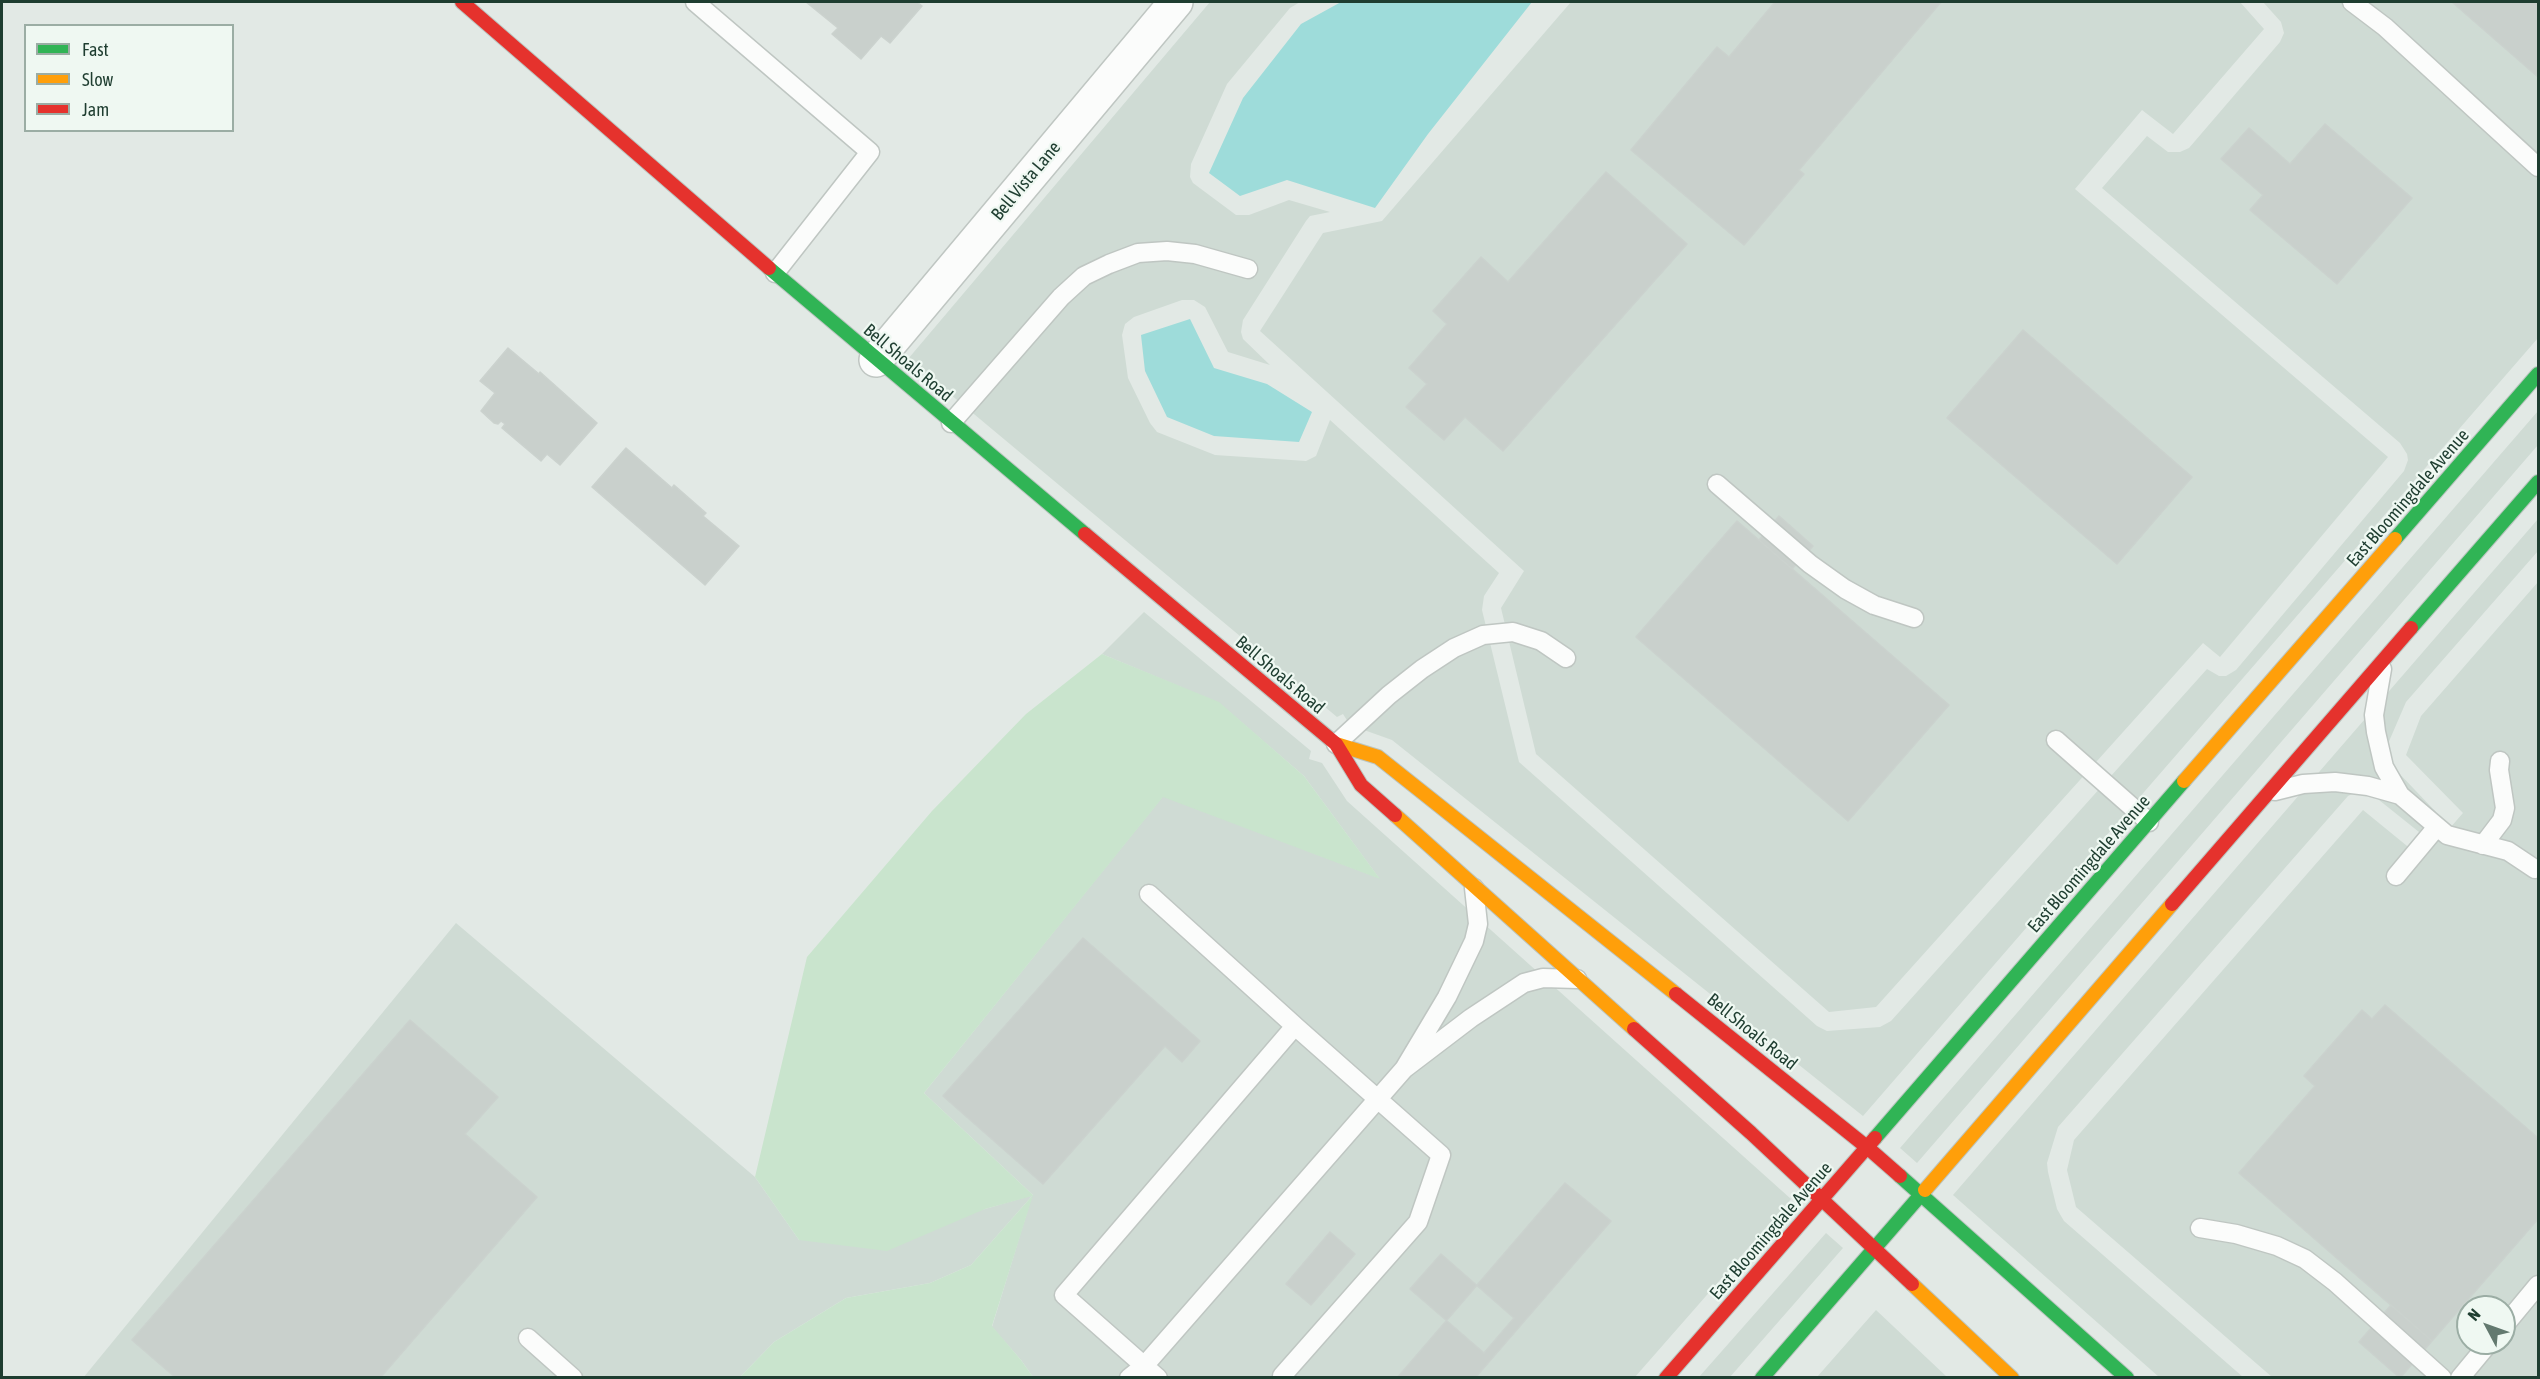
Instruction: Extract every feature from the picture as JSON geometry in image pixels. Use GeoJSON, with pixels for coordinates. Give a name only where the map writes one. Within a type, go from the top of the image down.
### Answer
{"type":"FeatureCollection","features":[{"type":"Feature","properties":{"kind":"main road","name":"Bell Shoals Road"},"geometry":{"type":"LineString","coordinates":[[467,3],[876,360],[1336,744],[1362,786],[1823,1200],[2012,1377]]}},
{"type":"Feature","properties":{"kind":"main road","name":"East Bloomingdale Avenue"},"geometry":{"type":"LineString","coordinates":[[1666,1377],[1823,1200],[2538,374]]}},
{"type":"Feature","properties":{"kind":"main road"},"geometry":{"type":"LineString","coordinates":[[1762,1377],[2538,482]]}},
{"type":"Feature","properties":{"kind":"main road","name":"Bell Shoals Road"},"geometry":{"type":"LineString","coordinates":[[1336,744],[1378,757],[1868,1148],[2127,1377]]}},
{"type":"Feature","properties":{"kind":"street","name":"Bell Vista Lane"},"geometry":{"type":"LineString","coordinates":[[876,360],[1176,2]]}},
{"type":"Feature","properties":{"kind":"lane"},"geometry":{"type":"LineString","coordinates":[[695,2],[870,152],[775,273]]}},
{"type":"Feature","properties":{"kind":"lane"},"geometry":{"type":"LineString","coordinates":[[2352,2],[2385,27],[2538,167]]}},
{"type":"Feature","properties":{"kind":"lane"},"geometry":{"type":"LineString","coordinates":[[951,423],[1061,297],[1084,276],[1138,253],[1167,251],[1195,254],[1248,269]]}},
{"type":"Feature","properties":{"kind":"lane"},"geometry":{"type":"LineString","coordinates":[[1717,484],[1810,564],[1845,589],[1874,605],[1914,618]]}},
{"type":"Feature","properties":{"kind":"lane"},"geometry":{"type":"LineString","coordinates":[[1336,744],[1389,695],[1422,669],[1454,648],[1483,635],[1512,632],[1541,641],[1566,658]]}},
{"type":"Feature","properties":{"kind":"lane"},"geometry":{"type":"LineString","coordinates":[[2385,659],[2375,707],[2376,732],[2384,767],[2400,795],[2436,828],[2459,840],[2508,851],[2535,869]]}},
{"type":"Feature","properties":{"kind":"lane"},"geometry":{"type":"LineString","coordinates":[[2056,740],[2149,822]]}},
{"type":"Feature","properties":{"kind":"lane"},"geometry":{"type":"LineString","coordinates":[[2483,844],[2502,820],[2505,808],[2499,770],[2500,761]]}},
{"type":"Feature","properties":{"kind":"lane"},"geometry":{"type":"LineString","coordinates":[[2269,793],[2303,784],[2335,782],[2368,786],[2400,795]]}},
{"type":"Feature","properties":{"kind":"lane"},"geometry":{"type":"LineString","coordinates":[[2396,876],[2436,828]]}},
{"type":"Feature","properties":{"kind":"lane"},"geometry":{"type":"LineString","coordinates":[[1129,1377],[1151,1372],[1404,1069],[1447,997],[1474,941],[1478,924],[1474,886]]}},
{"type":"Feature","properties":{"kind":"lane"},"geometry":{"type":"LineString","coordinates":[[1149,894],[1441,1155],[1418,1222],[1282,1377]]}},
{"type":"Feature","properties":{"kind":"lane"},"geometry":{"type":"LineString","coordinates":[[1404,1069],[1471,1018],[1524,983],[1542,978],[1579,979]]}},
{"type":"Feature","properties":{"kind":"lane"},"geometry":{"type":"LineString","coordinates":[[1151,1372],[1064,1295],[1295,1026]]}},
{"type":"Feature","properties":{"kind":"lane"},"geometry":{"type":"LineString","coordinates":[[2200,1228],[2236,1234],[2277,1246],[2305,1259],[2335,1282],[2442,1377]]}},
{"type":"Feature","properties":{"kind":"lane"},"geometry":{"type":"LineString","coordinates":[[2516,1312],[2538,1286]]}},
{"type":"Feature","properties":{"kind":"lane"},"geometry":{"type":"LineString","coordinates":[[528,1338],[573,1377]]}},
{"type":"Feature","properties":{"kind":"lane"},"geometry":{"type":"LineString","coordinates":[[2460,1377],[2479,1355]]}},
{"type":"Feature","properties":{"kind":"shaded area"},"geometry":{"type":"Polygon","coordinates":[[[1210,2],[1300,2],[1290,8],[1227,84],[1191,164],[1190,177],[1193,183],[1236,215],[1249,215],[1289,200],[1330,212],[1310,216],[1243,320],[1241,332],[1243,339],[1270,365],[1228,352],[1205,307],[1194,300],[1182,300],[1134,317],[1125,324],[1122,335],[1128,378],[1150,423],[1157,432],[1215,455],[1306,461],[1316,456],[1330,420],[1499,573],[1484,596],[1482,610],[1519,762],[1817,1026],[1827,1031],[1880,1027],[1891,1021],[2207,669],[2219,676],[2226,676],[2236,670],[2404,471],[2408,460],[2400,443],[2102,188],[2147,136],[2168,152],[2180,152],[2189,148],[2280,42],[2284,33],[2281,22],[2263,2],[2538,2],[2538,338],[1863,1116],[1392,740],[1350,725],[1343,714],[1337,717],[908,359],[1210,2]]]}},
{"type":"Feature","properties":{"kind":"shaded area"},"geometry":{"type":"Polygon","coordinates":[[[1571,2],[2240,2],[2264,29],[2173,134],[2142,110],[2075,189],[2388,457],[2220,657],[2203,643],[1876,1007],[1829,1012],[1536,754],[1501,608],[1524,571],[1260,331],[1323,233],[1382,221],[1571,2]]]}},
{"type":"Feature","properties":{"kind":"shaded area"},"geometry":{"type":"Polygon","coordinates":[[[2538,411],[2538,445],[1917,1163],[1900,1148],[2538,411]]]}},
{"type":"Feature","properties":{"kind":"shaded area"},"geometry":{"type":"Polygon","coordinates":[[[2538,519],[2538,551],[2406,702],[2387,746],[2393,767],[2436,812],[2419,832],[2369,792],[2358,791],[2348,796],[2058,1127],[2047,1163],[2057,1209],[2064,1221],[2243,1377],[2159,1377],[1953,1195],[2538,519]]]}},
{"type":"Feature","properties":{"kind":"shaded area"},"geometry":{"type":"Polygon","coordinates":[[[2538,582],[2538,1377],[2272,1377],[2076,1207],[2067,1170],[2074,1140],[2363,810],[2423,859],[2463,813],[2406,755],[2421,716],[2538,582]]]}},
{"type":"Feature","properties":{"kind":"shaded area"},"geometry":{"type":"Polygon","coordinates":[[[1144,612],[1311,751],[1309,759],[1322,763],[1347,801],[1791,1199],[1635,1377],[1033,1377],[992,1327],[1032,1196],[971,1265],[930,1283],[846,1298],[774,1342],[740,1377],[83,1378],[456,923],[755,1177],[799,1240],[985,1209],[1033,1195],[924,1093],[1163,796],[1379,878],[1304,776],[1219,703],[1102,654],[1144,612]]]}},
{"type":"Feature","properties":{"kind":"shaded area"},"geometry":{"type":"Polygon","coordinates":[[[1826,1233],[1843,1248],[1730,1377],[1699,1377],[1826,1233]]]}},
{"type":"Feature","properties":{"kind":"shaded area"},"geometry":{"type":"Polygon","coordinates":[[[1876,1310],[1947,1377],[1817,1377],[1876,1310]]]}},
{"type":"Feature","properties":{"kind":"green space"},"geometry":{"type":"Polygon","coordinates":[[[1102,654],[1219,702],[1304,776],[1380,879],[1163,797],[924,1093],[1033,1195],[992,1326],[1033,1377],[740,1377],[774,1342],[846,1298],[930,1283],[971,1265],[1032,1196],[985,1209],[887,1251],[799,1240],[755,1177],[807,957],[932,811],[1026,714],[1102,654]]]}},
{"type":"Feature","properties":{"kind":"water"},"geometry":{"type":"Polygon","coordinates":[[[1341,2],[1532,2],[1428,134],[1375,208],[1287,180],[1240,196],[1209,173],[1243,98],[1301,24],[1341,2]]]}},
{"type":"Feature","properties":{"kind":"water"},"geometry":{"type":"Polygon","coordinates":[[[1190,319],[1214,368],[1267,384],[1312,412],[1299,442],[1214,436],[1167,417],[1145,371],[1141,335],[1190,319]]]}},
{"type":"Feature","properties":{"kind":"building"},"geometry":{"type":"Polygon","coordinates":[[[806,2],[917,2],[922,6],[890,43],[881,36],[861,59],[832,34],[838,28],[806,2]]]}},
{"type":"Feature","properties":{"kind":"building"},"geometry":{"type":"Polygon","coordinates":[[[1775,2],[1941,2],[1799,170],[1804,174],[1744,245],[1631,150],[1717,47],[1729,57],[1775,2]]]}},
{"type":"Feature","properties":{"kind":"building"},"geometry":{"type":"Polygon","coordinates":[[[2452,2],[2538,2],[2538,77],[2452,2]]]}},
{"type":"Feature","properties":{"kind":"building"},"geometry":{"type":"Polygon","coordinates":[[[2325,124],[2412,198],[2337,284],[2250,210],[2263,195],[2221,159],[2249,128],[2290,164],[2325,124]]]}},
{"type":"Feature","properties":{"kind":"building"},"geometry":{"type":"Polygon","coordinates":[[[1606,172],[1687,244],[1503,451],[1465,417],[1444,440],[1406,407],[1427,384],[1409,368],[1447,324],[1433,311],[1481,257],[1508,282],[1606,172]]]}},
{"type":"Feature","properties":{"kind":"building"},"geometry":{"type":"Polygon","coordinates":[[[2023,330],[2192,477],[2117,564],[1947,418],[2023,330]]]}},
{"type":"Feature","properties":{"kind":"building"},"geometry":{"type":"Polygon","coordinates":[[[508,348],[539,374],[540,372],[597,423],[560,465],[547,454],[541,461],[502,428],[505,424],[501,421],[498,424],[494,423],[481,411],[495,393],[480,381],[508,348]]]}},
{"type":"Feature","properties":{"kind":"building"},"geometry":{"type":"Polygon","coordinates":[[[626,448],[672,488],[674,485],[706,513],[703,516],[739,546],[705,585],[592,487],[626,448]]]}},
{"type":"Feature","properties":{"kind":"building"},"geometry":{"type":"Polygon","coordinates":[[[1779,516],[1813,546],[1792,569],[1759,540],[1779,516]]]}},
{"type":"Feature","properties":{"kind":"building"},"geometry":{"type":"Polygon","coordinates":[[[1737,521],[1949,705],[1848,821],[1636,637],[1737,521]]]}},
{"type":"Feature","properties":{"kind":"building"},"geometry":{"type":"Polygon","coordinates":[[[1083,938],[1200,1041],[1182,1062],[1165,1046],[1043,1184],[943,1096],[1083,938]]]}},
{"type":"Feature","properties":{"kind":"building"},"geometry":{"type":"Polygon","coordinates":[[[2385,1005],[2538,1138],[2538,1219],[2472,1295],[2456,1295],[2456,1313],[2432,1341],[2239,1173],[2315,1086],[2304,1076],[2362,1010],[2372,1019],[2385,1005]]]}},
{"type":"Feature","properties":{"kind":"building"},"geometry":{"type":"Polygon","coordinates":[[[410,1020],[498,1097],[465,1134],[537,1197],[380,1378],[176,1378],[132,1340],[410,1020]]]}},
{"type":"Feature","properties":{"kind":"building"},"geometry":{"type":"Polygon","coordinates":[[[1565,1183],[1611,1221],[1475,1378],[1397,1378],[1565,1183]]]}},
{"type":"Feature","properties":{"kind":"building"},"geometry":{"type":"Polygon","coordinates":[[[1330,1232],[1355,1254],[1311,1305],[1286,1284],[1330,1232]]]}},
{"type":"Feature","properties":{"kind":"building"},"geometry":{"type":"Polygon","coordinates":[[[1441,1254],[1514,1318],[1484,1353],[1410,1289],[1441,1254]]]}},
{"type":"Feature","properties":{"kind":"building"},"geometry":{"type":"Polygon","coordinates":[[[2391,1305],[2432,1341],[2400,1378],[2359,1342],[2391,1305]]]}},
{"type":"Feature","properties":{"kind":"traffic: fast"},"geometry":{"type":"LineString","coordinates":[[769,268],[1085,534]]}},
{"type":"Feature","properties":{"kind":"traffic: fast"},"geometry":{"type":"LineString","coordinates":[[2395,539],[2538,374]]}},
{"type":"Feature","properties":{"kind":"traffic: fast"},"geometry":{"type":"LineString","coordinates":[[2411,628],[2538,482]]}},
{"type":"Feature","properties":{"kind":"traffic: fast"},"geometry":{"type":"LineString","coordinates":[[1875,1138],[2184,781]]}},
{"type":"Feature","properties":{"kind":"traffic: fast"},"geometry":{"type":"LineString","coordinates":[[1900,1176],[2127,1378]]}},
{"type":"Feature","properties":{"kind":"traffic: fast"},"geometry":{"type":"LineString","coordinates":[[1762,1378],[1925,1190]]}},
{"type":"Feature","properties":{"kind":"traffic: slow"},"geometry":{"type":"LineString","coordinates":[[2184,781],[2395,539]]}},
{"type":"Feature","properties":{"kind":"traffic: slow"},"geometry":{"type":"LineString","coordinates":[[1336,744],[1378,757],[1676,994]]}},
{"type":"Feature","properties":{"kind":"traffic: slow"},"geometry":{"type":"LineString","coordinates":[[1395,815],[1634,1029]]}},
{"type":"Feature","properties":{"kind":"traffic: slow"},"geometry":{"type":"LineString","coordinates":[[1925,1190],[2172,904]]}},
{"type":"Feature","properties":{"kind":"traffic: slow"},"geometry":{"type":"LineString","coordinates":[[1912,1284],[2012,1378]]}},
{"type":"Feature","properties":{"kind":"traffic: jam"},"geometry":{"type":"LineString","coordinates":[[462,2],[769,268]]}},
{"type":"Feature","properties":{"kind":"traffic: jam"},"geometry":{"type":"LineString","coordinates":[[1085,534],[1336,744],[1361,785],[1395,815]]}},
{"type":"Feature","properties":{"kind":"traffic: jam"},"geometry":{"type":"LineString","coordinates":[[2172,904],[2411,628]]}},
{"type":"Feature","properties":{"kind":"traffic: jam"},"geometry":{"type":"LineString","coordinates":[[1676,994],[1900,1176]]}},
{"type":"Feature","properties":{"kind":"traffic: jam"},"geometry":{"type":"LineString","coordinates":[[1634,1029],[1751,1133],[1912,1284]]}},
{"type":"Feature","properties":{"kind":"traffic: jam"},"geometry":{"type":"LineString","coordinates":[[1666,1378],[1875,1138]]}}]}
